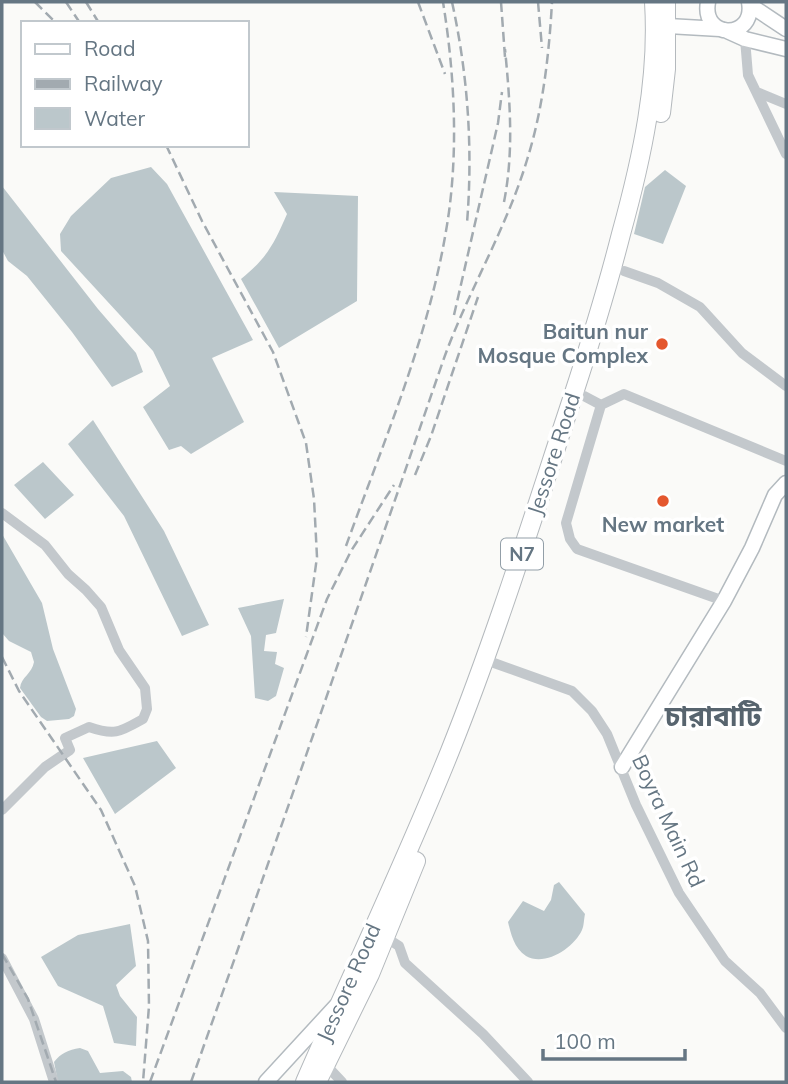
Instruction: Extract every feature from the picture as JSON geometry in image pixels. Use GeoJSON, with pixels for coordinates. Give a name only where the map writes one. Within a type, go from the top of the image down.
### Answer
{"type":"FeatureCollection","features":[{"type":"Feature","properties":{"kind":"highway","name":"Jessore Road"},"geometry":{"type":"LineString","coordinates":[[305,1082],[461,722],[522,553],[593,336],[633,189],[649,113],[654,57],[654,2]]}},
{"type":"Feature","properties":{"kind":"highway","name":"Jessore Road"},"geometry":{"type":"LineString","coordinates":[[317,1082],[370,974],[470,729],[584,396],[624,271],[661,112],[668,26],[666,2]]}},
{"type":"Feature","properties":{"kind":"main road"},"geometry":{"type":"LineString","coordinates":[[708,2],[708,17],[711,22],[745,39],[786,50]]}},
{"type":"Feature","properties":{"kind":"main road"},"geometry":{"type":"LineString","coordinates":[[668,26],[735,30],[745,23],[751,11],[750,3]]}},
{"type":"Feature","properties":{"kind":"main road"},"geometry":{"type":"LineString","coordinates":[[750,3],[786,29]]}},
{"type":"Feature","properties":{"kind":"main road"},"geometry":{"type":"LineString","coordinates":[[622,767],[724,601],[752,548],[775,495],[786,483]]}},
{"type":"Feature","properties":{"kind":"main road"},"geometry":{"type":"LineString","coordinates":[[266,1082],[343,998],[370,974]]}},
{"type":"Feature","properties":{"kind":"street"},"geometry":{"type":"LineString","coordinates":[[745,39],[748,75],[786,155]]}},
{"type":"Feature","properties":{"kind":"street"},"geometry":{"type":"LineString","coordinates":[[757,92],[786,104]]}},
{"type":"Feature","properties":{"kind":"street"},"geometry":{"type":"LineString","coordinates":[[624,271],[658,283],[700,307],[743,353],[786,386]]}},
{"type":"Feature","properties":{"kind":"street"},"geometry":{"type":"LineString","coordinates":[[724,601],[577,549],[570,539],[566,523],[601,405],[624,394],[786,461]]}},
{"type":"Feature","properties":{"kind":"street"},"geometry":{"type":"LineString","coordinates":[[584,396],[601,405]]}},
{"type":"Feature","properties":{"kind":"street"},"geometry":{"type":"LineString","coordinates":[[2,513],[45,545],[68,574],[101,607],[119,650],[145,688],[147,709],[143,719],[127,728],[109,734],[89,727],[65,738],[70,750],[46,767],[2,810]]}},
{"type":"Feature","properties":{"kind":"street","name":"Boyra Main Rd"},"geometry":{"type":"LineString","coordinates":[[494,663],[572,691],[592,711],[622,767],[656,850],[706,937],[725,961],[760,993],[786,1028]]}},
{"type":"Feature","properties":{"kind":"street"},"geometry":{"type":"LineString","coordinates":[[385,937],[399,946],[405,963],[483,1034],[528,1082]]}},
{"type":"Feature","properties":{"kind":"street"},"geometry":{"type":"LineString","coordinates":[[2,958],[34,1019],[54,1082]]}},
{"type":"Feature","properties":{"kind":"street"},"geometry":{"type":"LineString","coordinates":[[326,1065],[342,1082]]}},
{"type":"Feature","properties":{"kind":"water"},"geometry":{"type":"Polygon","coordinates":[[[151,167],[167,184],[253,340],[212,358],[244,422],[191,454],[181,446],[169,450],[143,407],[170,386],[153,351],[61,251],[60,234],[71,216],[111,178],[151,167]]]}},
{"type":"Feature","properties":{"kind":"water"},"geometry":{"type":"Polygon","coordinates":[[[665,170],[686,186],[663,244],[634,234],[645,187],[665,170]]]}},
{"type":"Feature","properties":{"kind":"water"},"geometry":{"type":"Polygon","coordinates":[[[2,186],[98,309],[136,353],[143,372],[112,387],[27,276],[8,261],[2,250],[2,186]]]}},
{"type":"Feature","properties":{"kind":"water"},"geometry":{"type":"Polygon","coordinates":[[[274,192],[358,196],[357,301],[279,348],[241,279],[269,250],[287,214],[274,192]]]}},
{"type":"Feature","properties":{"kind":"water"},"geometry":{"type":"Polygon","coordinates":[[[93,420],[164,531],[209,625],[182,636],[124,516],[68,444],[93,420]]]}},
{"type":"Feature","properties":{"kind":"water"},"geometry":{"type":"Polygon","coordinates":[[[43,462],[74,495],[45,519],[14,485],[43,462]]]}},
{"type":"Feature","properties":{"kind":"water"},"geometry":{"type":"Polygon","coordinates":[[[2,534],[42,603],[53,649],[76,709],[74,716],[69,719],[47,721],[41,717],[20,688],[34,662],[31,652],[9,641],[2,633],[2,534]]]}},
{"type":"Feature","properties":{"kind":"water"},"geometry":{"type":"Polygon","coordinates":[[[284,599],[276,633],[266,635],[264,651],[277,652],[275,664],[284,668],[276,696],[268,701],[255,698],[251,636],[238,608],[284,599]]]}},
{"type":"Feature","properties":{"kind":"water"},"geometry":{"type":"Polygon","coordinates":[[[157,741],[176,768],[115,814],[83,758],[157,741]]]}},
{"type":"Feature","properties":{"kind":"water"},"geometry":{"type":"Polygon","coordinates":[[[559,882],[585,914],[582,930],[573,943],[558,954],[542,959],[526,956],[516,945],[508,922],[523,901],[544,911],[551,900],[554,885],[559,882]]]}},
{"type":"Feature","properties":{"kind":"water"},"geometry":{"type":"Polygon","coordinates":[[[130,924],[136,966],[116,985],[120,996],[137,1017],[136,1046],[114,1043],[103,1006],[58,986],[41,957],[78,935],[130,924]]]}},
{"type":"Feature","properties":{"kind":"water"},"geometry":{"type":"Polygon","coordinates":[[[80,1048],[88,1051],[100,1073],[123,1071],[131,1077],[132,1082],[58,1082],[54,1062],[65,1052],[80,1048]]]}},
{"type":"Feature","properties":{"kind":"railway"},"geometry":{"type":"LineString","coordinates":[[35,2],[54,21]]}},
{"type":"Feature","properties":{"kind":"railway"},"geometry":{"type":"LineString","coordinates":[[66,2],[79,21]]}},
{"type":"Feature","properties":{"kind":"railway"},"geometry":{"type":"LineString","coordinates":[[86,2],[98,21]]}},
{"type":"Feature","properties":{"kind":"railway"},"geometry":{"type":"LineString","coordinates":[[418,2],[445,74]]}},
{"type":"Feature","properties":{"kind":"railway"},"geometry":{"type":"LineString","coordinates":[[346,546],[416,351],[446,231],[453,174],[454,116],[443,2]]}},
{"type":"Feature","properties":{"kind":"railway"},"geometry":{"type":"LineString","coordinates":[[452,2],[468,112],[467,223]]}},
{"type":"Feature","properties":{"kind":"railway"},"geometry":{"type":"LineString","coordinates":[[501,2],[505,57]]}},
{"type":"Feature","properties":{"kind":"railway"},"geometry":{"type":"LineString","coordinates":[[538,2],[542,48]]}},
{"type":"Feature","properties":{"kind":"railway"},"geometry":{"type":"LineString","coordinates":[[191,1082],[443,361],[518,186],[533,141],[541,102],[552,2]]}},
{"type":"Feature","properties":{"kind":"railway"},"geometry":{"type":"LineString","coordinates":[[504,202],[510,145],[505,49]]}},
{"type":"Feature","properties":{"kind":"railway"},"geometry":{"type":"LineString","coordinates":[[454,315],[498,123],[502,92]]}},
{"type":"Feature","properties":{"kind":"railway"},"geometry":{"type":"LineString","coordinates":[[167,147],[202,221],[273,352],[306,443],[314,499],[317,557],[306,637]]}},
{"type":"Feature","properties":{"kind":"railway"},"geometry":{"type":"LineString","coordinates":[[415,475],[478,297]]}},
{"type":"Feature","properties":{"kind":"railway"},"geometry":{"type":"LineString","coordinates":[[150,1082],[327,599],[351,551],[394,485]]}},
{"type":"Feature","properties":{"kind":"railway"},"geometry":{"type":"LineString","coordinates":[[2,657],[19,691],[101,810],[135,886],[148,941],[149,1006],[143,1082]]}},
{"type":"Feature","properties":{"kind":"railway"},"geometry":{"type":"LineString","coordinates":[[2,954],[28,999],[56,1082]]}},
{"type":"Feature","properties":{"kind":"place","name":"Baitun nur Mosque Complex"},"geometry":{"type":"Point","coordinates":[662,344]}},
{"type":"Feature","properties":{"kind":"place","name":"New market"},"geometry":{"type":"Point","coordinates":[663,501]}},
{"type":"Feature","properties":{"kind":"district","name":"চারাবাটি"},"geometry":{"type":"Point","coordinates":[713,716]}}]}
